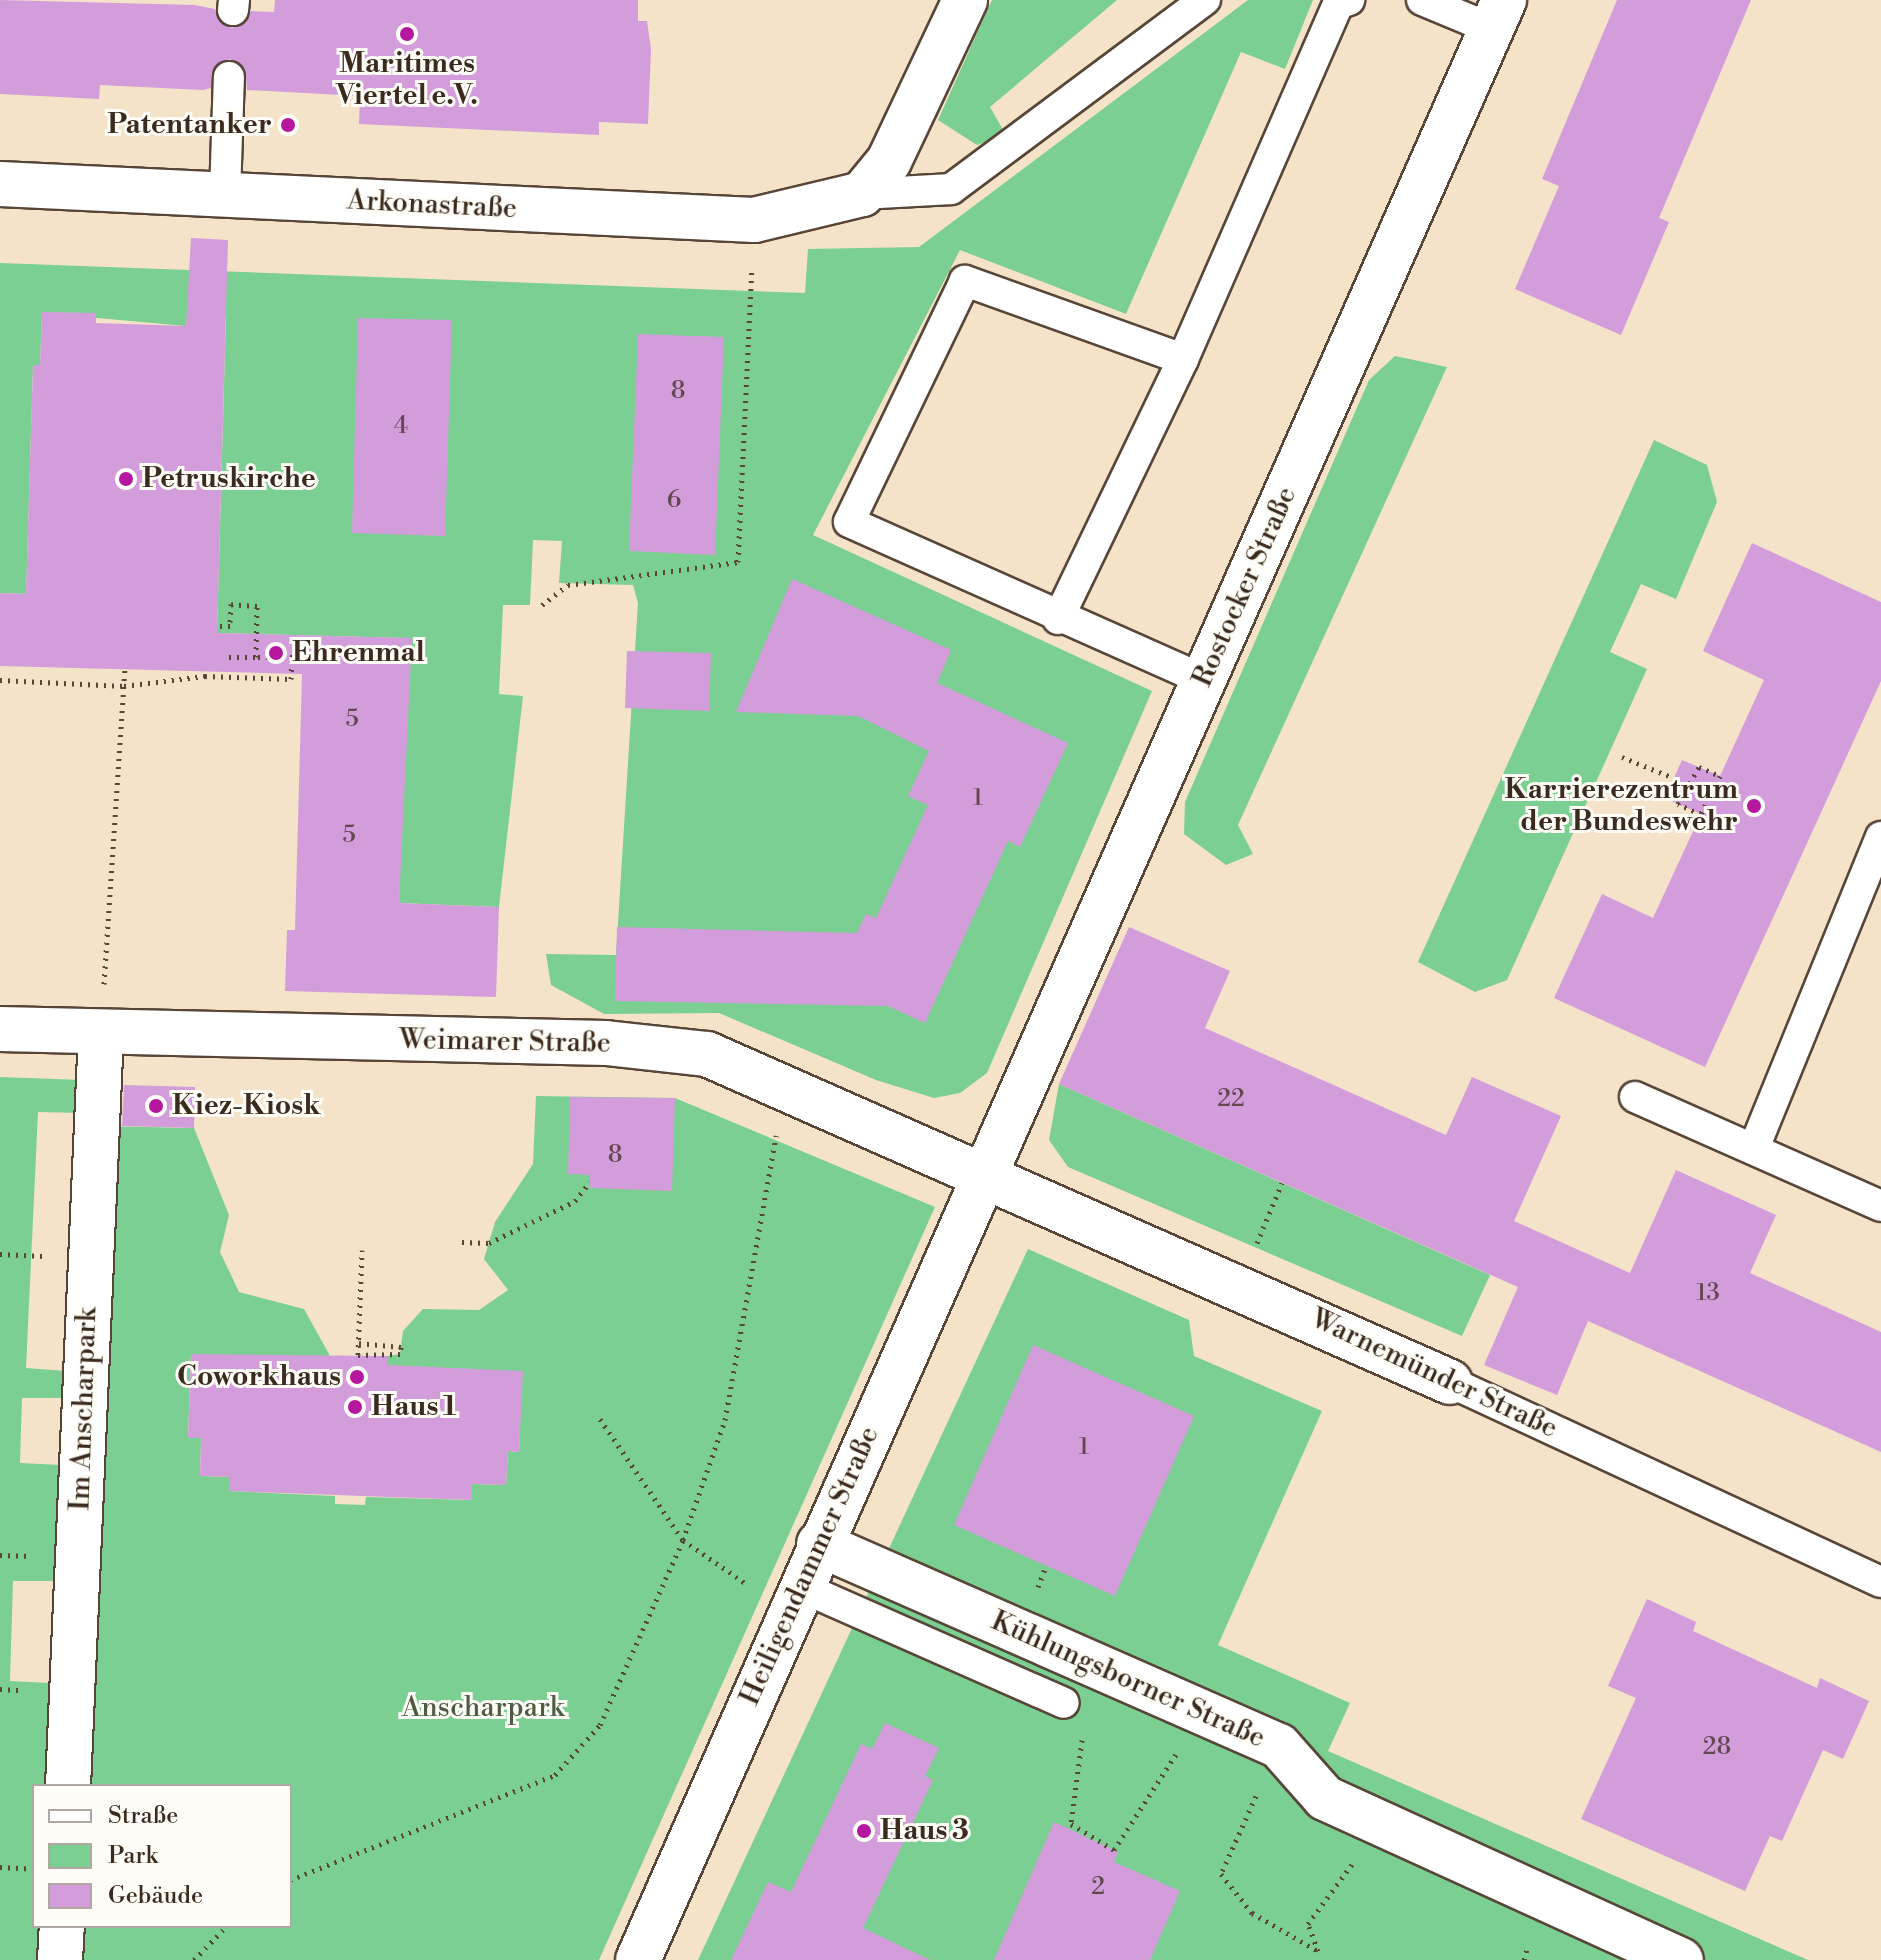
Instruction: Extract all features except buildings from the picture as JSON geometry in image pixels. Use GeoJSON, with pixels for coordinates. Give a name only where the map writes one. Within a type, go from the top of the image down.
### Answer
{"type":"FeatureCollection","features":[{"type":"Feature","properties":{"kind":"street"},"geometry":{"type":"LineString","coordinates":[[862,194],[889,161],[965,0]]}},
{"type":"Feature","properties":{"kind":"street","name":"Rostocker Straße"},"geometry":{"type":"LineString","coordinates":[[984,1174],[1498,14]]}},
{"type":"Feature","properties":{"kind":"street","name":"Arkonastraße"},"geometry":{"type":"LineString","coordinates":[[0,184],[754,220],[862,194]]}},
{"type":"Feature","properties":{"kind":"street","name":"Weimarer Straße"},"geometry":{"type":"LineString","coordinates":[[0,1029],[606,1043],[707,1054],[984,1174]]}},
{"type":"Feature","properties":{"kind":"street","name":"Im Anscharpark"},"geometry":{"type":"LineString","coordinates":[[68,1784],[101,1033]]}},
{"type":"Feature","properties":{"kind":"street","name":"Warnemünder Straße"},"geometry":{"type":"LineString","coordinates":[[984,1174],[1241,1285],[1450,1382]]}},
{"type":"Feature","properties":{"kind":"street","name":"Heiligendammer Straße"},"geometry":{"type":"LineString","coordinates":[[638,1960],[984,1174]]}},
{"type":"Feature","properties":{"kind":"street","name":"Kühlungsborner Straße"},"geometry":{"type":"LineString","coordinates":[[819,1544],[1279,1746],[1325,1798],[1681,1960]]}},
{"type":"Feature","properties":{"kind":"street"},"geometry":{"type":"LineString","coordinates":[[60,1960],[62,1928]]}},
{"type":"Feature","properties":{"kind":"lane"},"geometry":{"type":"LineString","coordinates":[[862,194],[951,189],[1205,0]]}},
{"type":"Feature","properties":{"kind":"lane"},"geometry":{"type":"LineString","coordinates":[[1058,619],[1183,359],[1338,4],[1349,0]]}},
{"type":"Feature","properties":{"kind":"lane"},"geometry":{"type":"LineString","coordinates":[[1422,0],[1498,14]]}},
{"type":"Feature","properties":{"kind":"lane"},"geometry":{"type":"LineString","coordinates":[[225,195],[229,77]]}},
{"type":"Feature","properties":{"kind":"lane"},"geometry":{"type":"LineString","coordinates":[[1183,359],[965,281],[849,522],[1058,619],[1204,680]]}},
{"type":"Feature","properties":{"kind":"lane"},"geometry":{"type":"LineString","coordinates":[[1754,1148],[1881,837]]}},
{"type":"Feature","properties":{"kind":"lane"},"geometry":{"type":"LineString","coordinates":[[1635,1097],[1881,1206]]}},
{"type":"Feature","properties":{"kind":"lane","name":"Warnemünder Straße"},"geometry":{"type":"LineString","coordinates":[[1450,1382],[1881,1582]]}},
{"type":"Feature","properties":{"kind":"lane"},"geometry":{"type":"LineString","coordinates":[[795,1600],[1064,1703]]}},
{"type":"Feature","properties":{"kind":"path"},"geometry":{"type":"LineString","coordinates":[[542,605],[568,585],[738,562],[754,220]]}},
{"type":"Feature","properties":{"kind":"path"},"geometry":{"type":"LineString","coordinates":[[217,626],[230,626],[231,604],[257,606],[256,657]]}},
{"type":"Feature","properties":{"kind":"path"},"geometry":{"type":"LineString","coordinates":[[0,680],[124,686],[205,676],[291,679],[292,657],[229,657]]}},
{"type":"Feature","properties":{"kind":"path"},"geometry":{"type":"LineString","coordinates":[[106,953],[125,670]]}},
{"type":"Feature","properties":{"kind":"path"},"geometry":{"type":"LineString","coordinates":[[1622,757],[1674,778]]}},
{"type":"Feature","properties":{"kind":"path"},"geometry":{"type":"LineString","coordinates":[[1699,767],[1720,776],[1701,814],[1678,804],[1699,767]]}},
{"type":"Feature","properties":{"kind":"path"},"geometry":{"type":"LineString","coordinates":[[292,1879],[555,1775],[600,1725],[683,1540],[725,1420],[775,1140],[794,1090]]}},
{"type":"Feature","properties":{"kind":"path"},"geometry":{"type":"LineString","coordinates":[[462,1242],[489,1243],[575,1201],[590,1182]]}},
{"type":"Feature","properties":{"kind":"path"},"geometry":{"type":"LineString","coordinates":[[1241,1285],[1282,1183]]}},
{"type":"Feature","properties":{"kind":"path"},"geometry":{"type":"LineString","coordinates":[[359,1343],[401,1347],[400,1354],[358,1355],[362,1250]]}},
{"type":"Feature","properties":{"kind":"path"},"geometry":{"type":"LineString","coordinates":[[0,1254],[27,1255]]}},
{"type":"Feature","properties":{"kind":"path"},"geometry":{"type":"LineString","coordinates":[[600,1419],[683,1540],[795,1600]]}},
{"type":"Feature","properties":{"kind":"path"},"geometry":{"type":"LineString","coordinates":[[1103,1669],[1075,1764],[1071,1824],[1114,1850],[1203,1713]]}},
{"type":"Feature","properties":{"kind":"path"},"geometry":{"type":"LineString","coordinates":[[1279,1746],[1221,1874],[1252,1913],[1318,1951],[1308,1924],[1382,1824]]}},
{"type":"Feature","properties":{"kind":"path"},"geometry":{"type":"LineString","coordinates":[[0,1867],[32,1869]]}},
{"type":"Feature","properties":{"kind":"path"},"geometry":{"type":"LineString","coordinates":[[194,1960],[225,1928]]}},
{"type":"Feature","properties":{"kind":"green space"},"geometry":{"type":"Polygon","coordinates":[[[992,0],[1117,0],[990,107],[1006,135],[977,145],[938,120],[992,0]]]}},
{"type":"Feature","properties":{"kind":"green space"},"geometry":{"type":"Polygon","coordinates":[[[1248,0],[1313,0],[1285,69],[1241,52],[1126,314],[960,250],[813,535],[1152,691],[987,1073],[960,1093],[934,1098],[876,1080],[719,1013],[604,1014],[551,985],[546,954],[616,955],[638,603],[633,585],[559,583],[562,541],[533,540],[530,605],[503,605],[499,694],[523,696],[499,907],[399,903],[406,638],[217,633],[226,316],[187,315],[186,326],[42,313],[40,365],[33,365],[26,594],[0,593],[0,263],[805,293],[808,249],[919,247],[1248,0]]]}},
{"type":"Feature","properties":{"kind":"green space"},"geometry":{"type":"Polygon","coordinates":[[[1395,356],[1447,367],[1238,825],[1253,854],[1226,865],[1184,834],[1185,802],[1369,380],[1395,356]]]}},
{"type":"Feature","properties":{"kind":"green space"},"geometry":{"type":"Polygon","coordinates":[[[1654,440],[1707,465],[1717,502],[1676,599],[1641,584],[1610,652],[1647,669],[1507,980],[1475,992],[1418,962],[1654,440]]]}},
{"type":"Feature","properties":{"kind":"green space"},"geometry":{"type":"Polygon","coordinates":[[[0,1077],[82,1080],[81,1113],[38,1112],[26,1368],[66,1371],[65,1398],[22,1398],[20,1463],[60,1465],[55,1581],[13,1581],[10,1681],[50,1683],[46,1784],[32,1784],[32,1928],[39,1928],[40,1960],[0,1960],[0,1077]]]}},
{"type":"Feature","properties":{"kind":"green space"},"geometry":{"type":"Polygon","coordinates":[[[1059,1084],[1490,1275],[1462,1336],[1068,1167],[1049,1140],[1059,1084]]]}},
{"type":"Feature","properties":{"kind":"green space","name":"Anscharpark"},"geometry":{"type":"Polygon","coordinates":[[[536,1096],[675,1098],[935,1207],[599,1960],[60,1960],[61,1928],[292,1928],[292,1784],[67,1784],[96,1126],[194,1128],[229,1215],[220,1252],[239,1292],[304,1309],[329,1354],[329,1368],[191,1354],[188,1437],[201,1438],[200,1476],[230,1477],[230,1491],[335,1496],[335,1504],[365,1505],[366,1497],[471,1500],[472,1484],[506,1485],[508,1451],[519,1452],[522,1371],[386,1374],[387,1356],[400,1354],[403,1331],[423,1309],[479,1310],[508,1290],[484,1259],[495,1222],[533,1164],[536,1096]]]}},
{"type":"Feature","properties":{"kind":"green space"},"geometry":{"type":"Polygon","coordinates":[[[1028,1249],[1189,1320],[1194,1356],[1322,1411],[1218,1645],[1350,1703],[1328,1751],[1808,1960],[698,1960],[1028,1249]]]}},
{"type":"Feature","properties":{"kind":"place","name":"Maritimes Viertel e.V."},"geometry":{"type":"Point","coordinates":[407,34]}},
{"type":"Feature","properties":{"kind":"place","name":"Patentanker"},"geometry":{"type":"Point","coordinates":[288,125]}},
{"type":"Feature","properties":{"kind":"place","name":"Petruskirche"},"geometry":{"type":"Point","coordinates":[126,479]}},
{"type":"Feature","properties":{"kind":"place","name":"Ehrenmal"},"geometry":{"type":"Point","coordinates":[276,653]}},
{"type":"Feature","properties":{"kind":"place","name":"Karrierezentrum der Bundeswehr"},"geometry":{"type":"Point","coordinates":[1754,806]}},
{"type":"Feature","properties":{"kind":"place","name":"Kiez-Kiosk"},"geometry":{"type":"Point","coordinates":[156,1106]}},
{"type":"Feature","properties":{"kind":"place","name":"Coworkhaus"},"geometry":{"type":"Point","coordinates":[357,1377]}},
{"type":"Feature","properties":{"kind":"place","name":"Haus 1"},"geometry":{"type":"Point","coordinates":[355,1407]}},
{"type":"Feature","properties":{"kind":"place","name":"Haus 3"},"geometry":{"type":"Point","coordinates":[864,1831]}}]}
